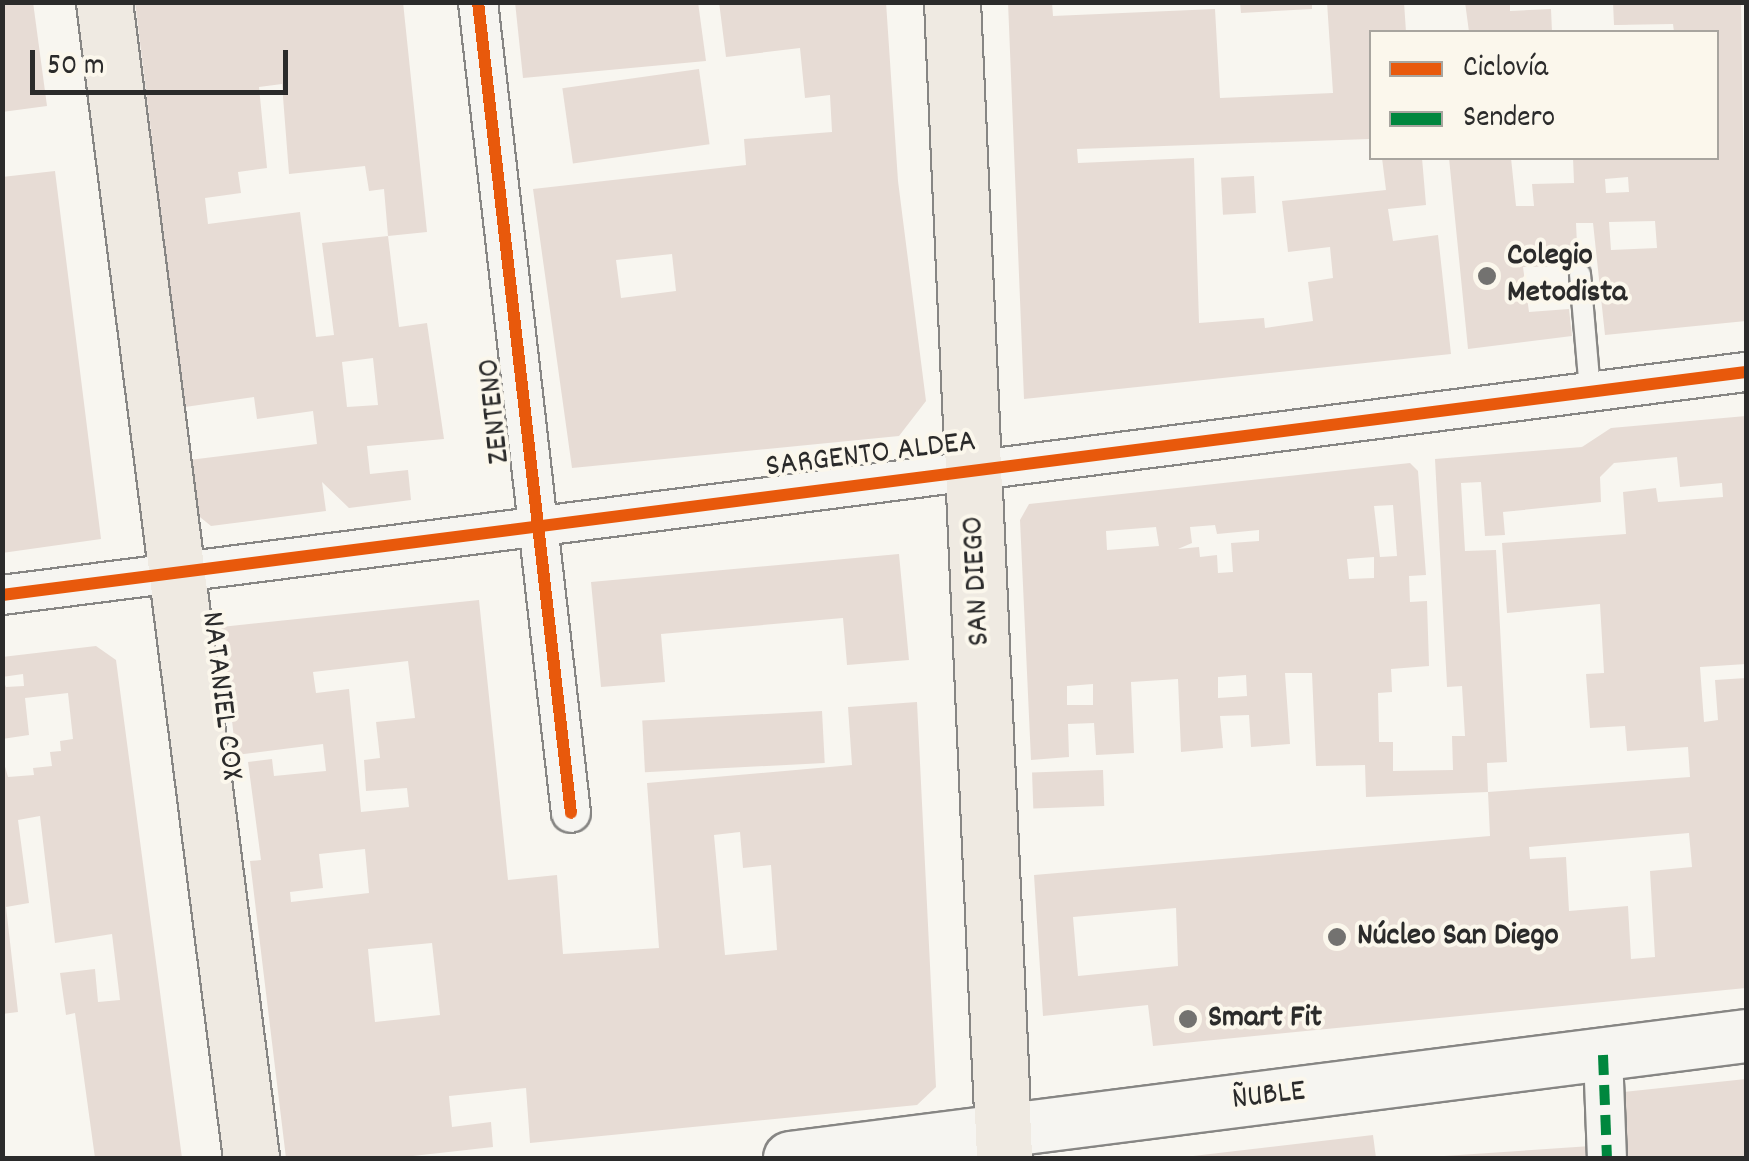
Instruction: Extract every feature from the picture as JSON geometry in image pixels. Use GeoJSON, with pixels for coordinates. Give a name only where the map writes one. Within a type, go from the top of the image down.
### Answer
{"type":"FeatureCollection","features":[{"type":"Feature","properties":{"kind":"main road","name":"NATANIEL COX"},"geometry":{"type":"LineString","coordinates":[[104,2],[251,1158]]}},
{"type":"Feature","properties":{"kind":"main road","name":"SAN DIEGO"},"geometry":{"type":"LineString","coordinates":[[952,2],[1003,1145]]}},
{"type":"Feature","properties":{"kind":"main road","name":"ÑUBLE"},"geometry":{"type":"LineString","coordinates":[[790,1158],[1003,1145],[1746,1036]]}},
{"type":"Feature","properties":{"kind":"street","name":"ZENTENO"},"geometry":{"type":"LineString","coordinates":[[478,2],[570,813]]}},
{"type":"Feature","properties":{"kind":"street","name":"SARGENTO ALDEA"},"geometry":{"type":"LineString","coordinates":[[2,595],[1746,372]]}},
{"type":"Feature","properties":{"kind":"street"},"geometry":{"type":"LineString","coordinates":[[1603,1055],[1607,1158]]}},
{"type":"Feature","properties":{"kind":"lane"},"geometry":{"type":"LineString","coordinates":[[1580,274],[1590,392]]}},
{"type":"Feature","properties":{"kind":"building"},"geometry":{"type":"Polygon","coordinates":[[[2,2],[33,2],[47,106],[2,112],[2,2]]]}},
{"type":"Feature","properties":{"kind":"building"},"geometry":{"type":"Polygon","coordinates":[[[135,2],[403,2],[427,232],[388,236],[399,327],[427,323],[444,439],[367,446],[370,474],[408,470],[411,500],[349,508],[322,482],[326,511],[211,526],[195,513],[189,460],[317,444],[313,411],[257,419],[254,397],[185,407],[135,2]],[[282,84],[259,87],[267,168],[238,172],[241,193],[205,198],[208,224],[300,212],[316,337],[334,335],[322,243],[388,236],[384,189],[369,191],[365,166],[289,174],[282,84]],[[373,358],[342,362],[347,407],[378,405],[373,358]]]}},
{"type":"Feature","properties":{"kind":"building"},"geometry":{"type":"Polygon","coordinates":[[[515,2],[698,2],[706,61],[523,78],[515,2]]]}},
{"type":"Feature","properties":{"kind":"building"},"geometry":{"type":"Polygon","coordinates":[[[719,2],[886,2],[898,181],[926,401],[899,436],[572,468],[533,189],[746,165],[744,139],[832,132],[830,95],[805,98],[800,48],[726,57],[719,2]],[[672,254],[616,260],[621,298],[676,291],[672,254]]]}},
{"type":"Feature","properties":{"kind":"building"},"geometry":{"type":"Polygon","coordinates":[[[1008,2],[1052,2],[1053,16],[1215,9],[1220,98],[1333,93],[1327,2],[1404,2],[1406,30],[1369,30],[1369,139],[1077,149],[1078,163],[1194,158],[1199,323],[1264,318],[1265,328],[1313,321],[1308,282],[1333,278],[1330,247],[1288,252],[1282,201],[1386,190],[1382,160],[1422,160],[1426,205],[1388,209],[1393,241],[1438,235],[1451,354],[1024,399],[1008,2]]]}},
{"type":"Feature","properties":{"kind":"building"},"geometry":{"type":"Polygon","coordinates":[[[1240,2],[1312,2],[1312,9],[1241,13],[1240,2]]]}},
{"type":"Feature","properties":{"kind":"building"},"geometry":{"type":"Polygon","coordinates":[[[1465,2],[1510,2],[1510,11],[1551,9],[1552,30],[1469,30],[1465,2]]]}},
{"type":"Feature","properties":{"kind":"building"},"geometry":{"type":"Polygon","coordinates":[[[1613,2],[1741,2],[1746,321],[1605,335],[1593,223],[1576,223],[1578,266],[1523,267],[1529,312],[1569,309],[1572,336],[1468,349],[1449,160],[1511,160],[1516,206],[1534,206],[1532,184],[1574,183],[1573,160],[1719,160],[1719,30],[1674,30],[1673,24],[1614,25],[1613,2]],[[1628,177],[1605,179],[1606,193],[1629,192],[1628,177]],[[1655,221],[1609,222],[1611,250],[1657,248],[1655,221]]]}},
{"type":"Feature","properties":{"kind":"building"},"geometry":{"type":"Polygon","coordinates":[[[699,69],[710,144],[573,163],[562,88],[699,69]]]}},
{"type":"Feature","properties":{"kind":"building"},"geometry":{"type":"Polygon","coordinates":[[[55,171],[101,539],[2,553],[2,177],[55,171]]]}},
{"type":"Feature","properties":{"kind":"building"},"geometry":{"type":"Polygon","coordinates":[[[1254,176],[1256,213],[1223,215],[1221,178],[1254,176]]]}},
{"type":"Feature","properties":{"kind":"building"},"geometry":{"type":"Polygon","coordinates":[[[1746,416],[1746,664],[1700,667],[1704,722],[1718,720],[1715,680],[1746,678],[1746,988],[1153,1046],[1148,1005],[1043,1016],[1034,875],[1490,836],[1488,792],[1366,797],[1365,765],[1316,766],[1312,673],[1285,673],[1290,744],[1251,747],[1249,715],[1220,716],[1223,748],[1181,752],[1178,679],[1131,682],[1134,753],[1096,755],[1094,723],[1068,724],[1069,757],[1031,760],[1020,520],[1029,504],[1410,463],[1418,471],[1426,575],[1409,576],[1410,602],[1427,601],[1429,666],[1391,669],[1392,692],[1378,693],[1379,742],[1393,742],[1393,771],[1453,770],[1452,736],[1465,736],[1462,686],[1447,687],[1435,459],[1582,447],[1611,428],[1746,416]],[[1677,457],[1614,463],[1600,477],[1601,502],[1503,512],[1505,535],[1485,536],[1481,482],[1461,483],[1465,551],[1496,550],[1507,762],[1487,763],[1488,792],[1690,777],[1688,747],[1627,751],[1625,726],[1590,728],[1586,674],[1604,673],[1600,604],[1507,613],[1502,543],[1626,534],[1623,492],[1656,488],[1658,502],[1723,497],[1722,483],[1680,487],[1677,457]],[[1393,505],[1374,506],[1380,557],[1397,556],[1393,505]],[[1215,525],[1190,527],[1192,543],[1178,549],[1199,547],[1200,557],[1217,555],[1218,573],[1233,572],[1231,543],[1259,541],[1259,530],[1217,534],[1215,525]],[[1156,527],[1106,531],[1107,550],[1159,546],[1156,527]],[[1374,557],[1347,559],[1349,579],[1374,578],[1374,557]],[[1246,675],[1218,677],[1218,698],[1247,696],[1246,675]],[[1093,684],[1067,686],[1067,705],[1093,705],[1093,684]],[[1689,833],[1529,847],[1530,859],[1566,857],[1569,911],[1628,906],[1631,959],[1655,957],[1650,871],[1692,867],[1689,833]],[[1176,908],[1073,917],[1078,976],[1178,966],[1176,908]]]}},
{"type":"Feature","properties":{"kind":"building"},"geometry":{"type":"Polygon","coordinates":[[[899,554],[909,660],[847,665],[843,618],[661,634],[665,682],[601,687],[591,582],[899,554]]]}},
{"type":"Feature","properties":{"kind":"building"},"geometry":{"type":"Polygon","coordinates":[[[479,600],[508,880],[557,875],[563,954],[659,948],[647,783],[852,765],[848,707],[917,702],[936,1087],[917,1105],[530,1143],[526,1088],[449,1096],[452,1127],[491,1122],[493,1147],[395,1158],[286,1158],[250,861],[261,860],[248,762],[272,759],[274,776],[326,771],[323,744],[236,755],[221,627],[479,600]],[[408,661],[313,672],[316,693],[349,689],[361,812],[409,807],[407,788],[366,791],[364,760],[380,758],[376,722],[415,718],[408,661]],[[740,832],[714,835],[725,955],[777,950],[771,865],[743,868],[740,832]],[[365,849],[319,854],[323,888],[290,892],[291,902],[369,893],[365,849]],[[432,943],[368,949],[375,1022],[440,1015],[432,943]]]}},
{"type":"Feature","properties":{"kind":"building"},"geometry":{"type":"Polygon","coordinates":[[[96,646],[116,660],[182,1158],[95,1158],[75,1013],[66,1015],[60,973],[95,969],[98,1002],[120,1000],[112,934],[55,943],[40,816],[18,820],[29,903],[6,907],[18,1012],[2,1014],[2,756],[8,777],[34,775],[33,768],[52,766],[50,752],[61,751],[60,741],[73,739],[68,693],[25,698],[29,735],[2,739],[2,678],[6,687],[24,686],[23,674],[2,677],[2,657],[96,646]]]}},
{"type":"Feature","properties":{"kind":"building"},"geometry":{"type":"Polygon","coordinates":[[[822,711],[825,763],[645,772],[642,720],[822,711]]]}},
{"type":"Feature","properties":{"kind":"building"},"geometry":{"type":"Polygon","coordinates":[[[1103,770],[1104,806],[1033,808],[1032,772],[1103,770]]]}},
{"type":"Feature","properties":{"kind":"building"},"geometry":{"type":"Polygon","coordinates":[[[1746,1079],[1746,1158],[1618,1158],[1614,1093],[1746,1079]]]}},
{"type":"Feature","properties":{"kind":"building"},"geometry":{"type":"Polygon","coordinates":[[[1373,1135],[1376,1158],[1193,1158],[1193,1156],[1373,1135]]]}},
{"type":"Feature","properties":{"kind":"building"},"geometry":{"type":"Polygon","coordinates":[[[1591,1146],[1592,1158],[1444,1158],[1444,1156],[1591,1146]]]}},
{"type":"Feature","properties":{"kind":"marked path"},"geometry":{"type":"LineString","coordinates":[[1603,1055],[1607,1158]]}},
{"type":"Feature","properties":{"kind":"cycle path"},"geometry":{"type":"LineString","coordinates":[[478,2],[571,813]]}},
{"type":"Feature","properties":{"kind":"cycle path"},"geometry":{"type":"LineString","coordinates":[[2,595],[1746,372]]}},
{"type":"Feature","properties":{"kind":"place","name":"Colegio Metodista"},"geometry":{"type":"Point","coordinates":[1487,276]}},
{"type":"Feature","properties":{"kind":"place","name":"Núcleo San Diego"},"geometry":{"type":"Point","coordinates":[1337,937]}},
{"type":"Feature","properties":{"kind":"place","name":"Smart Fit"},"geometry":{"type":"Point","coordinates":[1188,1019]}}]}
